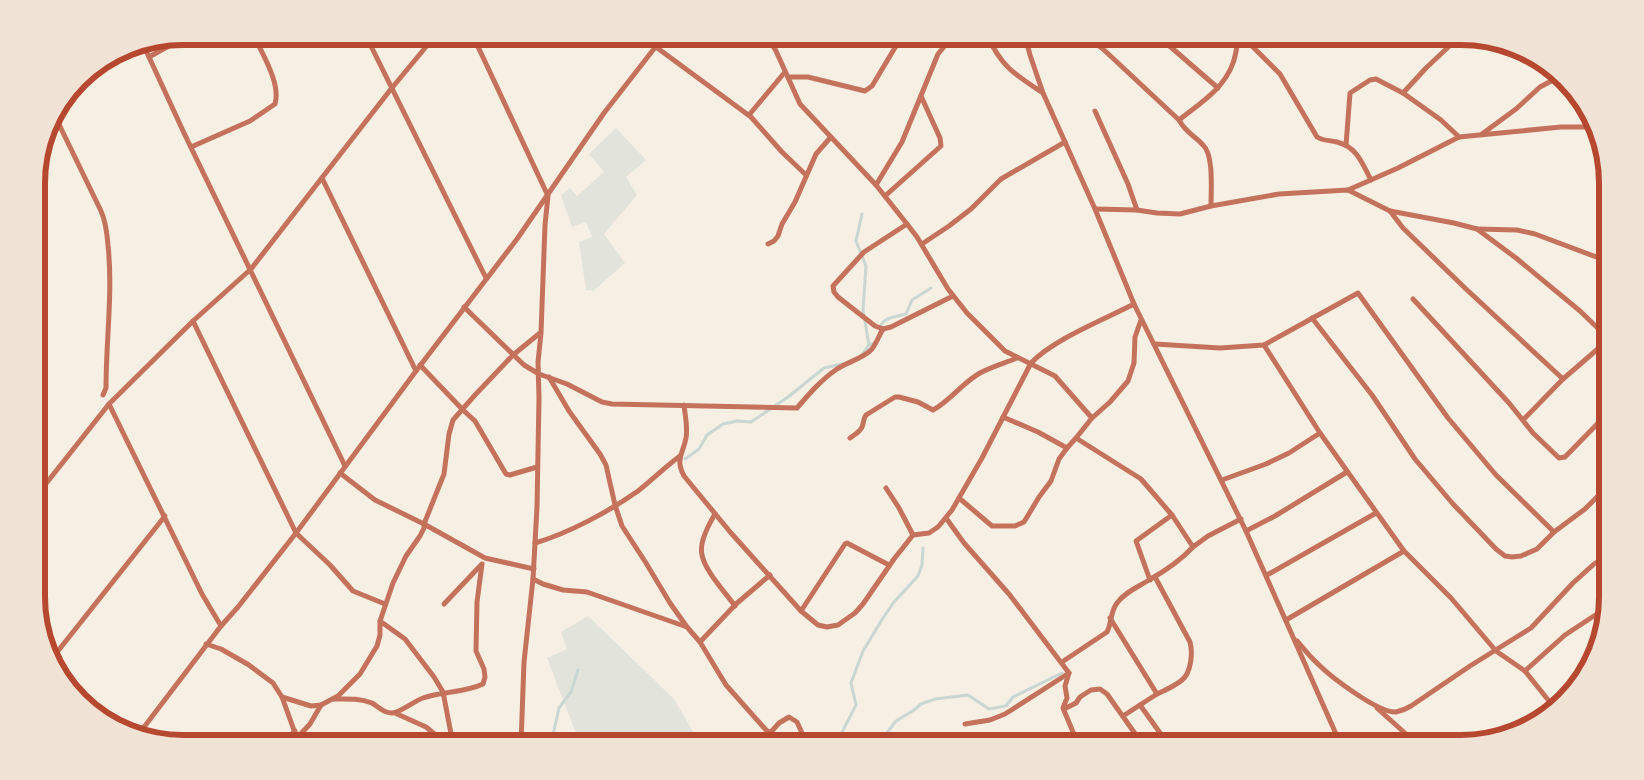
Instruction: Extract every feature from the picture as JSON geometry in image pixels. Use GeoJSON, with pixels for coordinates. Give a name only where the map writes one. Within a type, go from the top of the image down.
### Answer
{"type":"FeatureCollection","features":[{"type":"Feature","properties":{"kind":"street"},"geometry":{"type":"LineString","coordinates":[[191,147],[250,122],[274,104],[277,92],[258,45]]}},
{"type":"Feature","properties":{"kind":"street"},"geometry":{"type":"LineString","coordinates":[[370,45],[486,278]]}},
{"type":"Feature","properties":{"kind":"street"},"geometry":{"type":"LineString","coordinates":[[45,485],[109,404],[193,321],[251,269],[428,45]]}},
{"type":"Feature","properties":{"kind":"street"},"geometry":{"type":"LineString","coordinates":[[477,45],[548,196],[538,362],[534,569],[524,662],[521,735]]}},
{"type":"Feature","properties":{"kind":"street"},"geometry":{"type":"LineString","coordinates":[[772,45],[800,104],[876,185],[908,224],[967,313],[995,343],[1017,358],[1055,376],[1092,418]]}},
{"type":"Feature","properties":{"kind":"street"},"geometry":{"type":"LineString","coordinates":[[788,78],[808,77],[865,91],[872,86],[897,45]]}},
{"type":"Feature","properties":{"kind":"street"},"geometry":{"type":"LineString","coordinates":[[876,185],[902,142],[938,54],[946,45]]}},
{"type":"Feature","properties":{"kind":"street"},"geometry":{"type":"LineString","coordinates":[[993,45],[1011,72],[1043,93]]}},
{"type":"Feature","properties":{"kind":"street"},"geometry":{"type":"LineString","coordinates":[[1027,45],[1043,93],[1095,208],[1141,320],[1155,344],[1267,575],[1337,735]]}},
{"type":"Feature","properties":{"kind":"street"},"geometry":{"type":"LineString","coordinates":[[1098,45],[1179,120],[1188,133],[1205,146],[1211,173],[1211,206]]}},
{"type":"Feature","properties":{"kind":"street"},"geometry":{"type":"LineString","coordinates":[[1168,45],[1218,88]]}},
{"type":"Feature","properties":{"kind":"street"},"geometry":{"type":"LineString","coordinates":[[1179,120],[1218,88],[1233,64],[1238,45]]}},
{"type":"Feature","properties":{"kind":"street"},"geometry":{"type":"LineString","coordinates":[[1249,45],[1280,74],[1317,137],[1321,140],[1346,145],[1354,150],[1371,180]]}},
{"type":"Feature","properties":{"kind":"street"},"geometry":{"type":"LineString","coordinates":[[1403,93],[1450,45]]}},
{"type":"Feature","properties":{"kind":"street"},"geometry":{"type":"LineString","coordinates":[[149,57],[169,46]]}},
{"type":"Feature","properties":{"kind":"street"},"geometry":{"type":"LineString","coordinates":[[142,729],[206,644],[248,595],[296,533],[420,365],[517,240],[604,113],[656,47],[748,115],[806,175]]}},
{"type":"Feature","properties":{"kind":"street"},"geometry":{"type":"LineString","coordinates":[[146,50],[345,466]]}},
{"type":"Feature","properties":{"kind":"street"},"geometry":{"type":"LineString","coordinates":[[748,115],[785,72]]}},
{"type":"Feature","properties":{"kind":"street"},"geometry":{"type":"LineString","coordinates":[[1346,145],[1349,96],[1351,91],[1370,80],[1376,79],[1403,93],[1441,120],[1459,137]]}},
{"type":"Feature","properties":{"kind":"street"},"geometry":{"type":"LineString","coordinates":[[1481,134],[1516,109],[1540,86],[1553,80]]}},
{"type":"Feature","properties":{"kind":"street"},"geometry":{"type":"LineString","coordinates":[[885,196],[941,146],[940,138],[920,96]]}},
{"type":"Feature","properties":{"kind":"street"},"geometry":{"type":"LineString","coordinates":[[1095,111],[1128,184],[1137,210]]}},
{"type":"Feature","properties":{"kind":"street"},"geometry":{"type":"LineString","coordinates":[[59,123],[106,225],[111,274],[106,388],[103,395]]}},
{"type":"Feature","properties":{"kind":"street"},"geometry":{"type":"LineString","coordinates":[[1095,208],[1180,214],[1211,206],[1279,194],[1348,190],[1398,168],[1459,137],[1561,127],[1587,127]]}},
{"type":"Feature","properties":{"kind":"street"},"geometry":{"type":"LineString","coordinates":[[768,244],[778,236],[816,154],[830,138]]}},
{"type":"Feature","properties":{"kind":"street"},"geometry":{"type":"LineString","coordinates":[[922,244],[971,209],[1001,178],[1065,142]]}},
{"type":"Feature","properties":{"kind":"street"},"geometry":{"type":"LineString","coordinates":[[322,178],[416,371]]}},
{"type":"Feature","properties":{"kind":"street"},"geometry":{"type":"LineString","coordinates":[[1348,190],[1390,211],[1477,229],[1517,230],[1535,234],[1599,258]]}},
{"type":"Feature","properties":{"kind":"street"},"geometry":{"type":"LineString","coordinates":[[1390,211],[1403,228],[1466,289],[1564,379]]}},
{"type":"Feature","properties":{"kind":"street"},"geometry":{"type":"LineString","coordinates":[[908,224],[864,252],[834,286],[834,292],[874,326],[883,329],[891,327],[954,296]]}},
{"type":"Feature","properties":{"kind":"street"},"geometry":{"type":"LineString","coordinates":[[1477,229],[1516,258],[1599,329]]}},
{"type":"Feature","properties":{"kind":"street"},"geometry":{"type":"LineString","coordinates":[[1155,344],[1220,348],[1264,345],[1358,293],[1448,418],[1496,475],[1554,532]]}},
{"type":"Feature","properties":{"kind":"street"},"geometry":{"type":"LineString","coordinates":[[1413,299],[1509,403],[1542,442],[1559,458],[1565,457],[1599,422]]}},
{"type":"Feature","properties":{"kind":"street"},"geometry":{"type":"LineString","coordinates":[[913,535],[921,536],[929,533],[946,518],[959,498],[1031,363],[1038,356],[1060,342],[1134,304]]}},
{"type":"Feature","properties":{"kind":"street"},"geometry":{"type":"LineString","coordinates":[[464,307],[524,365],[539,374],[567,384],[602,402],[797,408],[818,384],[838,368],[873,348],[877,337],[883,329]]}},
{"type":"Feature","properties":{"kind":"street"},"geometry":{"type":"LineString","coordinates":[[1312,318],[1372,395],[1415,460],[1453,504],[1505,556],[1521,556],[1537,549],[1554,532],[1585,509],[1599,496]]}},
{"type":"Feature","properties":{"kind":"street"},"geometry":{"type":"LineString","coordinates":[[959,498],[992,526],[1015,526],[1024,522],[1051,481],[1059,459],[1067,448],[1092,418],[1110,402],[1128,381],[1134,363],[1135,337],[1141,320]]}},
{"type":"Feature","properties":{"kind":"street"},"geometry":{"type":"LineString","coordinates":[[193,321],[296,533],[330,565],[353,591],[385,604]]}},
{"type":"Feature","properties":{"kind":"street"},"geometry":{"type":"LineString","coordinates":[[282,697],[307,705],[321,705],[333,699],[354,681],[377,646],[380,635],[380,621],[385,604],[400,567],[424,528],[444,474],[449,434],[453,420],[513,356],[541,333]]}},
{"type":"Feature","properties":{"kind":"street"},"geometry":{"type":"LineString","coordinates":[[1264,345],[1320,433],[1404,551],[1451,598],[1496,651],[1526,671],[1550,702]]}},
{"type":"Feature","properties":{"kind":"street"},"geometry":{"type":"LineString","coordinates":[[1523,420],[1564,379],[1599,348]]}},
{"type":"Feature","properties":{"kind":"street"},"geometry":{"type":"LineString","coordinates":[[850,438],[860,430],[866,414],[894,397],[905,397],[933,410],[980,373],[1017,358]]}},
{"type":"Feature","properties":{"kind":"street"},"geometry":{"type":"LineString","coordinates":[[420,365],[476,421],[506,474],[510,475],[537,467]]}},
{"type":"Feature","properties":{"kind":"street"},"geometry":{"type":"LineString","coordinates":[[549,377],[569,411],[600,454],[609,475],[615,505],[622,526],[670,603],[700,642],[726,685],[763,728],[771,732],[778,723],[789,717],[797,722],[803,735]]}},
{"type":"Feature","properties":{"kind":"street"},"geometry":{"type":"LineString","coordinates":[[109,404],[202,594],[221,626]]}},
{"type":"Feature","properties":{"kind":"street"},"geometry":{"type":"LineString","coordinates":[[684,405],[686,437],[680,456],[680,468],[684,476],[731,534],[801,611],[818,625],[827,627],[838,625],[855,613],[913,535]]}},
{"type":"Feature","properties":{"kind":"street"},"geometry":{"type":"LineString","coordinates":[[1003,417],[1038,432],[1067,448]]}},
{"type":"Feature","properties":{"kind":"street"},"geometry":{"type":"LineString","coordinates":[[1222,480],[1266,464],[1320,433]]}},
{"type":"Feature","properties":{"kind":"street"},"geometry":{"type":"LineString","coordinates":[[1076,438],[1141,479],[1172,515],[1193,547]]}},
{"type":"Feature","properties":{"kind":"street"},"geometry":{"type":"LineString","coordinates":[[535,543],[548,540],[615,505],[639,490],[680,456]]}},
{"type":"Feature","properties":{"kind":"street"},"geometry":{"type":"LineString","coordinates":[[1246,531],[1284,511],[1347,472]]}},
{"type":"Feature","properties":{"kind":"street"},"geometry":{"type":"LineString","coordinates":[[340,473],[375,500],[424,524],[485,558],[534,569]]}},
{"type":"Feature","properties":{"kind":"street"},"geometry":{"type":"LineString","coordinates":[[886,488],[913,535]]}},
{"type":"Feature","properties":{"kind":"street"},"geometry":{"type":"LineString","coordinates":[[1267,575],[1376,513]]}},
{"type":"Feature","properties":{"kind":"street"},"geometry":{"type":"LineString","coordinates":[[715,514],[708,524],[701,554],[707,568],[734,606]]}},
{"type":"Feature","properties":{"kind":"street"},"geometry":{"type":"LineString","coordinates":[[1123,716],[1184,679],[1191,661],[1193,650],[1184,628],[1152,578],[1136,541],[1172,515]]}},
{"type":"Feature","properties":{"kind":"street"},"geometry":{"type":"LineString","coordinates":[[57,652],[165,516]]}},
{"type":"Feature","properties":{"kind":"street"},"geometry":{"type":"LineString","coordinates":[[946,518],[964,543],[1009,594],[1069,672]]}},
{"type":"Feature","properties":{"kind":"street"},"geometry":{"type":"LineString","coordinates":[[1062,662],[1107,632],[1110,628],[1110,618],[1114,606],[1123,595],[1180,560],[1208,536],[1240,519]]}},
{"type":"Feature","properties":{"kind":"street"},"geometry":{"type":"LineString","coordinates":[[801,611],[845,544],[848,543],[889,565]]}},
{"type":"Feature","properties":{"kind":"street"},"geometry":{"type":"LineString","coordinates":[[1286,620],[1404,551]]}},
{"type":"Feature","properties":{"kind":"street"},"geometry":{"type":"LineString","coordinates":[[444,604],[482,564],[485,558]]}},
{"type":"Feature","properties":{"kind":"street"},"geometry":{"type":"LineString","coordinates":[[1375,706],[1393,712],[1406,709],[1496,651],[1531,628],[1573,583],[1599,561]]}},
{"type":"Feature","properties":{"kind":"street"},"geometry":{"type":"LineString","coordinates":[[395,713],[422,698],[483,684],[485,677],[484,669],[476,651],[477,602],[482,564]]}},
{"type":"Feature","properties":{"kind":"street"},"geometry":{"type":"LineString","coordinates":[[700,642],[734,606],[770,575]]}},
{"type":"Feature","properties":{"kind":"street"},"geometry":{"type":"LineString","coordinates":[[533,579],[563,590],[586,592],[687,627]]}},
{"type":"Feature","properties":{"kind":"street"},"geometry":{"type":"LineString","coordinates":[[1526,671],[1565,635],[1598,613]]}},
{"type":"Feature","properties":{"kind":"street"},"geometry":{"type":"LineString","coordinates":[[1110,618],[1157,694]]}},
{"type":"Feature","properties":{"kind":"street"},"geometry":{"type":"LineString","coordinates":[[380,621],[404,639],[434,677],[443,692],[451,735]]}},
{"type":"Feature","properties":{"kind":"street"},"geometry":{"type":"LineString","coordinates":[[1293,637],[1318,664],[1375,706],[1406,735]]}},
{"type":"Feature","properties":{"kind":"street"},"geometry":{"type":"LineString","coordinates":[[206,644],[221,649],[249,665],[273,683],[282,697],[296,735]]}},
{"type":"Feature","properties":{"kind":"street"},"geometry":{"type":"LineString","coordinates":[[1069,672],[1064,686],[1067,698],[1063,708],[1074,735]]}},
{"type":"Feature","properties":{"kind":"street"},"geometry":{"type":"LineString","coordinates":[[965,724],[990,720],[1005,714],[1069,672]]}},
{"type":"Feature","properties":{"kind":"street"},"geometry":{"type":"LineString","coordinates":[[1064,709],[1076,703],[1080,697],[1091,690],[1100,689],[1107,694],[1136,735]]}},
{"type":"Feature","properties":{"kind":"street"},"geometry":{"type":"LineString","coordinates":[[333,699],[352,699],[373,704],[385,713],[395,713],[426,727],[436,735]]}},
{"type":"Feature","properties":{"kind":"street"},"geometry":{"type":"LineString","coordinates":[[302,735],[321,705]]}},
{"type":"Feature","properties":{"kind":"street"},"geometry":{"type":"LineString","coordinates":[[1140,705],[1163,735]]}},
{"type":"Feature","properties":{"kind":"street"},"geometry":{"type":"LineString","coordinates":[[291,735],[295,731]]}},
{"type":"Feature","properties":{"kind":"shaded area"},"geometry":{"type":"Polygon","coordinates":[[[616,128],[646,160],[626,177],[637,195],[604,234],[625,263],[593,291],[586,290],[579,242],[592,237],[586,222],[572,227],[561,195],[570,188],[577,196],[604,172],[589,154],[616,128]]]}},
{"type":"Feature","properties":{"kind":"shaded area"},"geometry":{"type":"Polygon","coordinates":[[[588,616],[674,699],[695,735],[577,735],[547,658],[567,649],[561,632],[588,616]]]}},
{"type":"Feature","properties":{"kind":"waterway"},"geometry":{"type":"LineString","coordinates":[[862,214],[856,241],[866,266],[863,310],[869,345]]}},
{"type":"Feature","properties":{"kind":"waterway"},"geometry":{"type":"LineString","coordinates":[[880,328],[887,320],[906,314],[912,300],[931,288]]}},
{"type":"Feature","properties":{"kind":"waterway"},"geometry":{"type":"LineString","coordinates":[[861,356],[869,345],[874,343]]}},
{"type":"Feature","properties":{"kind":"waterway"},"geometry":{"type":"LineString","coordinates":[[685,459],[699,449],[707,435],[723,424],[737,421],[751,422],[788,397],[824,368],[842,364]]}},
{"type":"Feature","properties":{"kind":"waterway"},"geometry":{"type":"LineString","coordinates":[[841,735],[856,705],[851,683],[863,651],[894,602],[918,576],[922,565],[923,548]]}},
{"type":"Feature","properties":{"kind":"waterway"},"geometry":{"type":"LineString","coordinates":[[553,735],[559,708],[571,692],[578,670]]}},
{"type":"Feature","properties":{"kind":"waterway"},"geometry":{"type":"LineString","coordinates":[[885,735],[896,721],[921,704],[935,699],[968,695],[989,709],[1006,706],[1013,697],[1062,673]]}}]}
